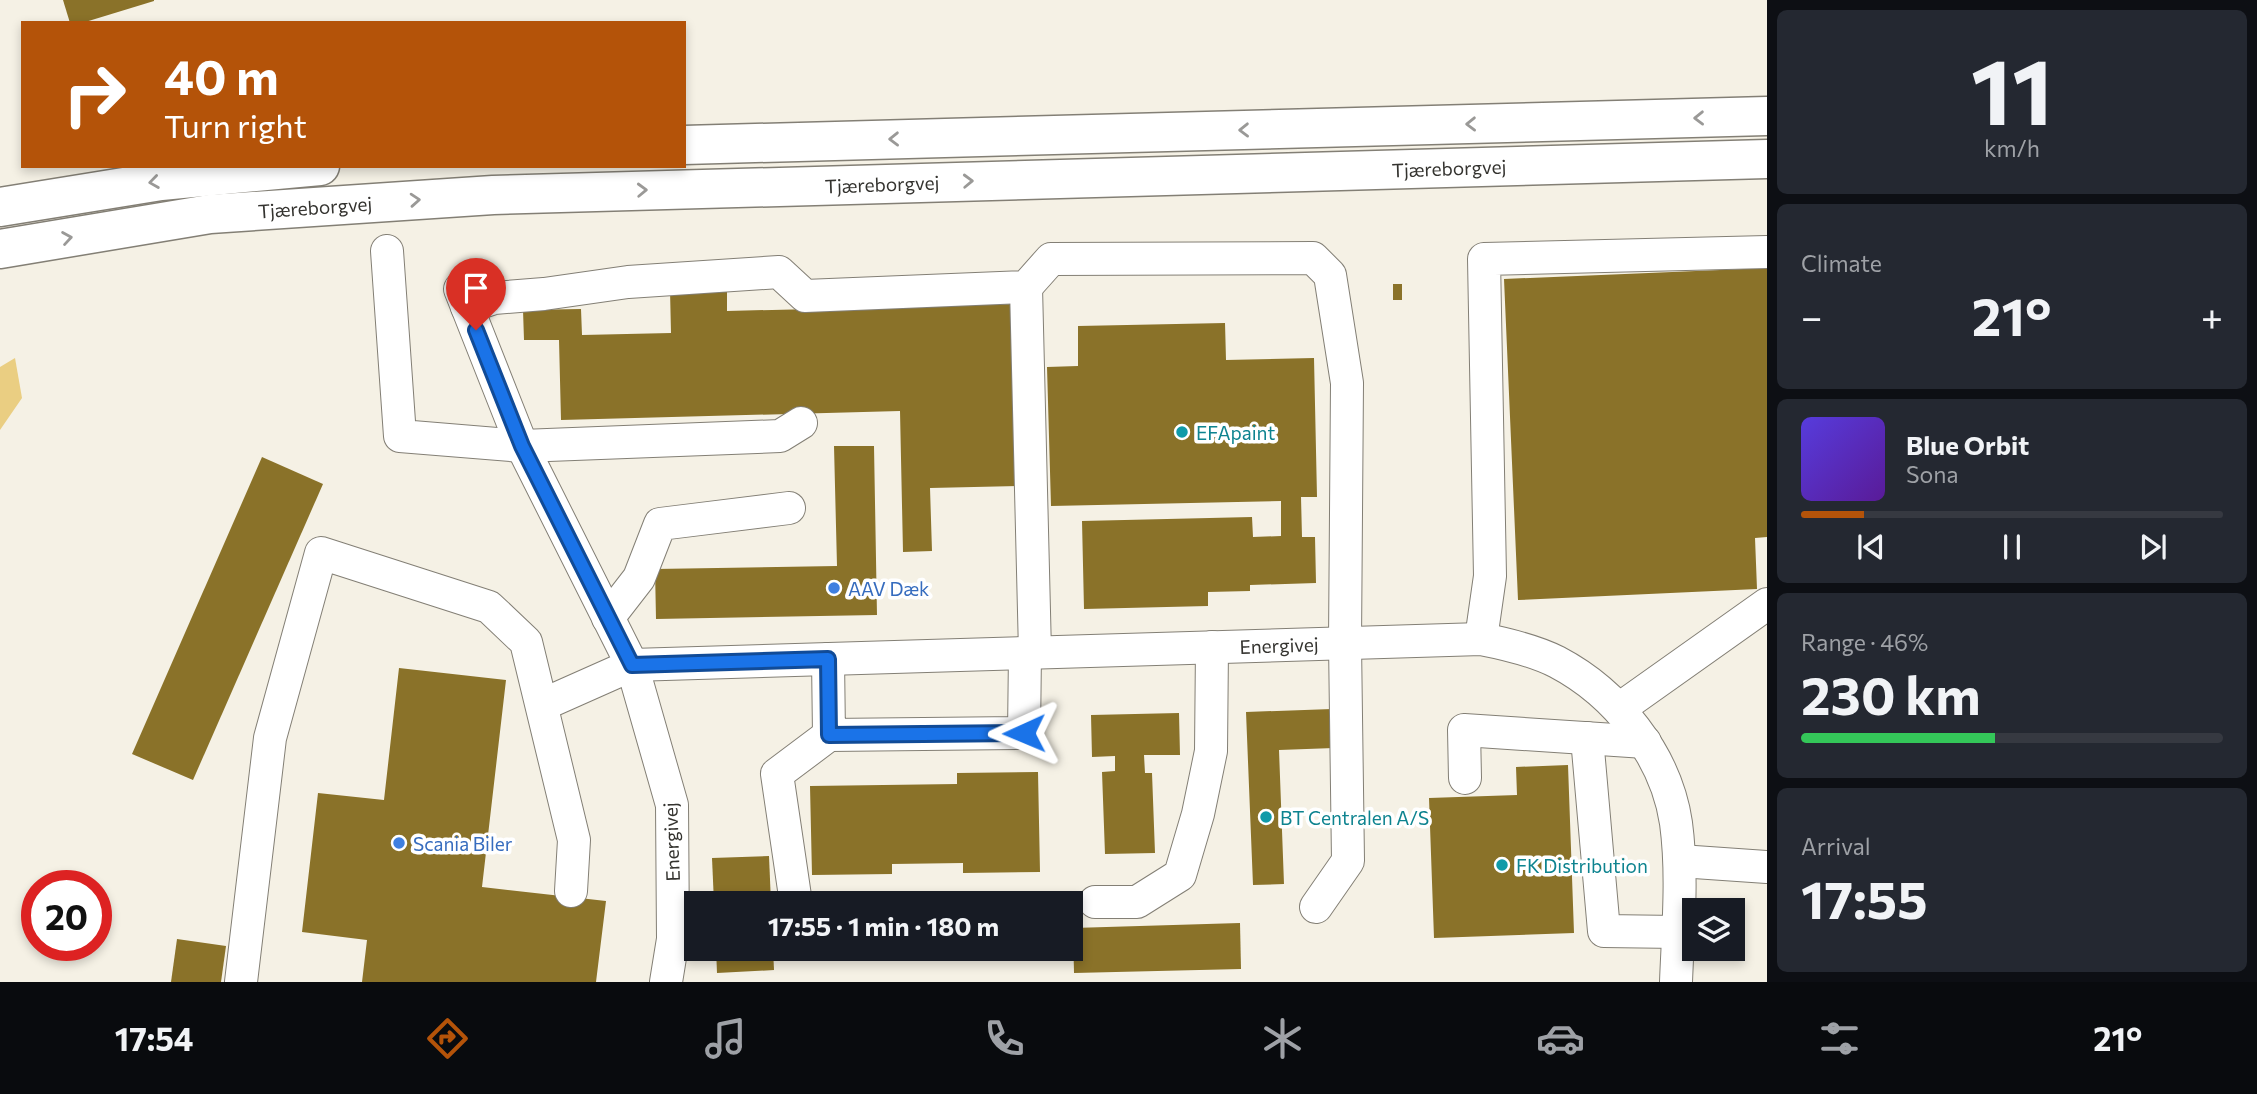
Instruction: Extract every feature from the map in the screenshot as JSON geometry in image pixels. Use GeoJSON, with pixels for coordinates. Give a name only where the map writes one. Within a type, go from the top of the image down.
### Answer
{"type":"FeatureCollection","features":[{"type":"Feature","properties":{"kind":"highway"},"geometry":{"type":"LineString","coordinates":[[686,145],[1767,116]]}},
{"type":"Feature","properties":{"kind":"highway","name":"Tjæreborgvej"},"geometry":{"type":"LineString","coordinates":[[0,249],[210,214],[494,195],[1767,159]]}},
{"type":"Feature","properties":{"kind":"highway","name":"Tjæreborgvej"},"geometry":{"type":"LineString","coordinates":[[0,207],[161,181],[299,168]]}},
{"type":"Feature","properties":{"kind":"street"},"geometry":{"type":"LineString","coordinates":[[387,251],[400,436],[522,446],[780,436],[801,423]]}},
{"type":"Feature","properties":{"kind":"street"},"geometry":{"type":"LineString","coordinates":[[1481,639],[1490,576],[1484,259],[1767,252]]}},
{"type":"Feature","properties":{"kind":"street"},"geometry":{"type":"LineString","coordinates":[[794,891],[777,775],[829,735],[1024,733],[1030,653],[1026,287],[1051,259],[1313,258],[1330,275],[1348,383],[1345,643],[1348,860],[1316,907]]}},
{"type":"Feature","properties":{"kind":"street","name":"Energivej"},"geometry":{"type":"LineString","coordinates":[[666,982],[673,939],[672,805],[632,665],[522,446],[463,298],[544,294],[628,282],[779,272],[805,296],[1026,287]]}},
{"type":"Feature","properties":{"kind":"street"},"geometry":{"type":"LineString","coordinates":[[608,618],[639,578],[660,524],[789,508]]}},
{"type":"Feature","properties":{"kind":"street"},"geometry":{"type":"LineString","coordinates":[[241,982],[270,738],[321,553],[489,607],[526,642],[574,840],[571,891]]}},
{"type":"Feature","properties":{"kind":"street"},"geometry":{"type":"LineString","coordinates":[[1619,709],[1767,604]]}},
{"type":"Feature","properties":{"kind":"street","name":"Energivej"},"geometry":{"type":"LineString","coordinates":[[632,665],[1481,639],[1520,647],[1556,662],[1590,682],[1619,709],[1645,742],[1664,779],[1675,820],[1680,861],[1676,982]]}},
{"type":"Feature","properties":{"kind":"street"},"geometry":{"type":"LineString","coordinates":[[1095,902],[1137,902],[1180,875],[1198,814],[1211,751],[1212,647]]}},
{"type":"Feature","properties":{"kind":"street"},"geometry":{"type":"LineString","coordinates":[[828,659],[829,735]]}},
{"type":"Feature","properties":{"kind":"street"},"geometry":{"type":"LineString","coordinates":[[542,705],[632,665]]}},
{"type":"Feature","properties":{"kind":"street"},"geometry":{"type":"LineString","coordinates":[[1465,778],[1464,730],[1645,742]]}},
{"type":"Feature","properties":{"kind":"street"},"geometry":{"type":"LineString","coordinates":[[1587,738],[1605,931],[1678,932]]}},
{"type":"Feature","properties":{"kind":"street"},"geometry":{"type":"LineString","coordinates":[[1680,861],[1767,867]]}},
{"type":"Feature","properties":{"kind":"shaded area"},"geometry":{"type":"Polygon","coordinates":[[[15,358],[22,398],[0,430],[0,367],[15,358]]]}},
{"type":"Feature","properties":{"kind":"building"},"geometry":{"type":"Polygon","coordinates":[[[63,0],[154,0],[89,21],[69,21],[63,0]]]}},
{"type":"Feature","properties":{"kind":"building"},"geometry":{"type":"Polygon","coordinates":[[[1767,268],[1767,537],[1755,538],[1757,589],[1518,600],[1504,279],[1767,268]]]}},
{"type":"Feature","properties":{"kind":"building"},"geometry":{"type":"Polygon","coordinates":[[[1393,284],[1402,284],[1402,300],[1393,300],[1393,284]]]}},
{"type":"Feature","properties":{"kind":"building"},"geometry":{"type":"Polygon","coordinates":[[[727,289],[727,311],[1016,304],[1020,486],[930,488],[932,551],[903,552],[900,411],[561,420],[559,340],[524,340],[523,310],[581,309],[582,335],[671,333],[670,290],[727,289]]]}},
{"type":"Feature","properties":{"kind":"building","name":"EFApaint"},"geometry":{"type":"Polygon","coordinates":[[[1225,323],[1226,360],[1314,358],[1317,497],[1301,497],[1302,537],[1315,537],[1316,583],[1250,585],[1250,591],[1208,592],[1208,606],[1084,609],[1082,521],[1252,517],[1253,537],[1281,536],[1281,501],[1051,506],[1047,367],[1078,366],[1078,326],[1225,323]]]}},
{"type":"Feature","properties":{"kind":"building"},"geometry":{"type":"Polygon","coordinates":[[[834,446],[874,446],[877,615],[656,619],[655,569],[837,566],[834,446]]]}},
{"type":"Feature","properties":{"kind":"building"},"geometry":{"type":"Polygon","coordinates":[[[262,457],[323,484],[193,780],[132,754],[262,457]]]}},
{"type":"Feature","properties":{"kind":"building","name":"Scania Biler"},"geometry":{"type":"Polygon","coordinates":[[[399,668],[506,680],[482,887],[606,901],[596,982],[362,982],[367,940],[302,932],[318,793],[384,800],[399,668]]]}},
{"type":"Feature","properties":{"kind":"building","name":"BT Centralen A/S"},"geometry":{"type":"Polygon","coordinates":[[[1332,709],[1334,748],[1279,750],[1284,884],[1253,885],[1246,712],[1332,709]]]}},
{"type":"Feature","properties":{"kind":"building"},"geometry":{"type":"Polygon","coordinates":[[[1179,713],[1180,755],[1144,755],[1145,773],[1152,773],[1155,853],[1105,854],[1102,772],[1115,771],[1115,756],[1092,757],[1091,715],[1179,713]]]}},
{"type":"Feature","properties":{"kind":"building","name":"FK Distribution"},"geometry":{"type":"Polygon","coordinates":[[[1568,765],[1574,933],[1434,938],[1429,798],[1517,795],[1516,767],[1568,765]]]}},
{"type":"Feature","properties":{"kind":"building"},"geometry":{"type":"Polygon","coordinates":[[[1038,772],[1040,872],[963,873],[963,863],[892,864],[892,874],[812,875],[810,786],[957,784],[957,773],[1038,772]]]}},
{"type":"Feature","properties":{"kind":"building"},"geometry":{"type":"Polygon","coordinates":[[[769,856],[770,891],[713,891],[712,858],[769,856]]]}},
{"type":"Feature","properties":{"kind":"building"},"geometry":{"type":"Polygon","coordinates":[[[1240,923],[1241,969],[1074,973],[1074,961],[1083,961],[1083,928],[1240,923]]]}},
{"type":"Feature","properties":{"kind":"building"},"geometry":{"type":"Polygon","coordinates":[[[177,939],[226,946],[221,982],[171,982],[177,939]]]}},
{"type":"Feature","properties":{"kind":"building"},"geometry":{"type":"Polygon","coordinates":[[[717,961],[774,961],[774,970],[717,973],[717,961]]]}},
{"type":"Feature","properties":{"kind":"place","name":"EFApaint"},"geometry":{"type":"Point","coordinates":[1182,432]}},
{"type":"Feature","properties":{"kind":"place","name":"AAV Dæk"},"geometry":{"type":"Point","coordinates":[834,588]}},
{"type":"Feature","properties":{"kind":"place","name":"BT Centralen A/S"},"geometry":{"type":"Point","coordinates":[1266,817]}},
{"type":"Feature","properties":{"kind":"place","name":"Scania Biler"},"geometry":{"type":"Point","coordinates":[399,843]}},
{"type":"Feature","properties":{"kind":"place","name":"FK Distribution"},"geometry":{"type":"Point","coordinates":[1502,865]}},
{"type":"Feature","properties":{"kind":"route"},"geometry":{"type":"LineString","coordinates":[[476,330],[522,446],[632,665],[828,659],[829,735],[1024,733]]}}]}
